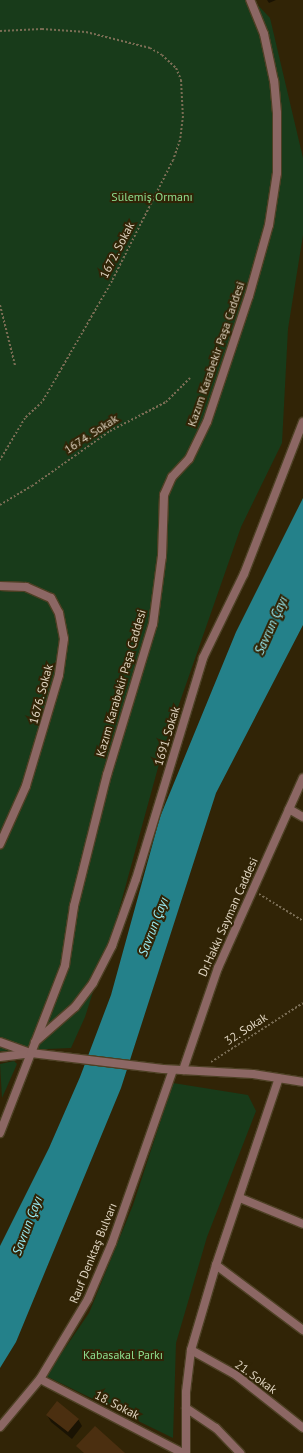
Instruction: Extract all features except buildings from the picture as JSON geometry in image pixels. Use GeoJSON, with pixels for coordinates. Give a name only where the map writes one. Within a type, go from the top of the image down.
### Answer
{"type":"FeatureCollection","features":[{"type":"Feature","properties":{"kind":"street","name":"Kazım Karabekir Paşa Caddesi"},"geometry":{"type":"LineString","coordinates":[[0,1129],[65,965],[74,906],[107,775],[153,624],[162,556],[164,495],[172,477],[189,459],[213,407],[249,296],[272,211],[278,146],[274,81],[264,34],[250,0]]}},
{"type":"Feature","properties":{"kind":"street","name":"1691. Sokak"},"geometry":{"type":"LineString","coordinates":[[35,1042],[75,1007],[93,983],[112,946],[136,879],[203,658],[244,574],[303,422]]}},
{"type":"Feature","properties":{"kind":"street","name":"1676. Sokak"},"geometry":{"type":"LineString","coordinates":[[0,586],[36,590],[51,598],[59,613],[64,639],[59,675],[26,786],[0,844]]}},
{"type":"Feature","properties":{"kind":"street","name":"Dr.Hakkı Sayman Caddesi"},"geometry":{"type":"LineString","coordinates":[[183,1070],[218,968],[303,778]]}},
{"type":"Feature","properties":{"kind":"street"},"geometry":{"type":"LineString","coordinates":[[289,809],[303,817]]}},
{"type":"Feature","properties":{"kind":"street"},"geometry":{"type":"LineString","coordinates":[[0,1042],[31,1053],[44,1055],[163,1069],[198,1070],[279,1078],[303,1082]]}},
{"type":"Feature","properties":{"kind":"street"},"geometry":{"type":"LineString","coordinates":[[0,1057],[31,1053]]}},
{"type":"Feature","properties":{"kind":"street","name":"Rauf Denktaş Bulvarı"},"geometry":{"type":"LineString","coordinates":[[0,1427],[40,1379],[76,1324],[99,1275],[173,1070]]}},
{"type":"Feature","properties":{"kind":"street"},"geometry":{"type":"LineString","coordinates":[[186,1453],[186,1381],[191,1350],[216,1265],[240,1198],[279,1078]]}},
{"type":"Feature","properties":{"kind":"street"},"geometry":{"type":"LineString","coordinates":[[240,1198],[303,1224]]}},
{"type":"Feature","properties":{"kind":"street"},"geometry":{"type":"LineString","coordinates":[[216,1265],[303,1330]]}},
{"type":"Feature","properties":{"kind":"street","name":"21. Sokak"},"geometry":{"type":"LineString","coordinates":[[191,1350],[236,1375],[303,1428]]}},
{"type":"Feature","properties":{"kind":"street","name":"18. Sokak"},"geometry":{"type":"LineString","coordinates":[[40,1379],[183,1453]]}},
{"type":"Feature","properties":{"kind":"street"},"geometry":{"type":"LineString","coordinates":[[186,1408],[216,1428],[240,1453]]}},
{"type":"Feature","properties":{"kind":"path","name":"1672. Sokak"},"geometry":{"type":"LineString","coordinates":[[0,30],[86,32],[150,48],[162,55],[176,68],[181,80],[183,116],[180,140],[173,160],[112,281],[42,402],[25,418],[0,460]]}},
{"type":"Feature","properties":{"kind":"path"},"geometry":{"type":"LineString","coordinates":[[0,306],[15,365]]}},
{"type":"Feature","properties":{"kind":"path","name":"1674. Sokak"},"geometry":{"type":"LineString","coordinates":[[0,504],[32,486],[110,432],[166,402],[190,378]]}},
{"type":"Feature","properties":{"kind":"path"},"geometry":{"type":"LineString","coordinates":[[253,891],[303,921]]}},
{"type":"Feature","properties":{"kind":"path","name":"32. Sokak"},"geometry":{"type":"LineString","coordinates":[[198,1070],[303,1003]]}},
{"type":"Feature","properties":{"kind":"green space","name":"Sülemiş Ormanı"},"geometry":{"type":"Polygon","coordinates":[[[0,0],[253,0],[270,18],[303,158],[303,235],[288,329],[282,443],[241,527],[162,753],[119,910],[85,1017],[71,1048],[0,1051],[0,0]]]}},
{"type":"Feature","properties":{"kind":"green space"},"geometry":{"type":"Polygon","coordinates":[[[14,1061],[17,1064],[2,1098],[0,1064],[14,1061]]]}},
{"type":"Feature","properties":{"kind":"green space","name":"Kabasakal Parkı"},"geometry":{"type":"Polygon","coordinates":[[[173,1083],[248,1095],[256,1111],[207,1237],[176,1343],[173,1438],[46,1376],[89,1313],[133,1205],[173,1083]]]}},
{"type":"Feature","properties":{"kind":"water","name":"Savrun Çayı"},"geometry":{"type":"Polygon","coordinates":[[[303,498],[303,625],[216,793],[121,1088],[16,1342],[0,1368],[0,1246],[49,1148],[80,1077],[111,995],[160,817],[236,632],[303,498]]]}}]}
